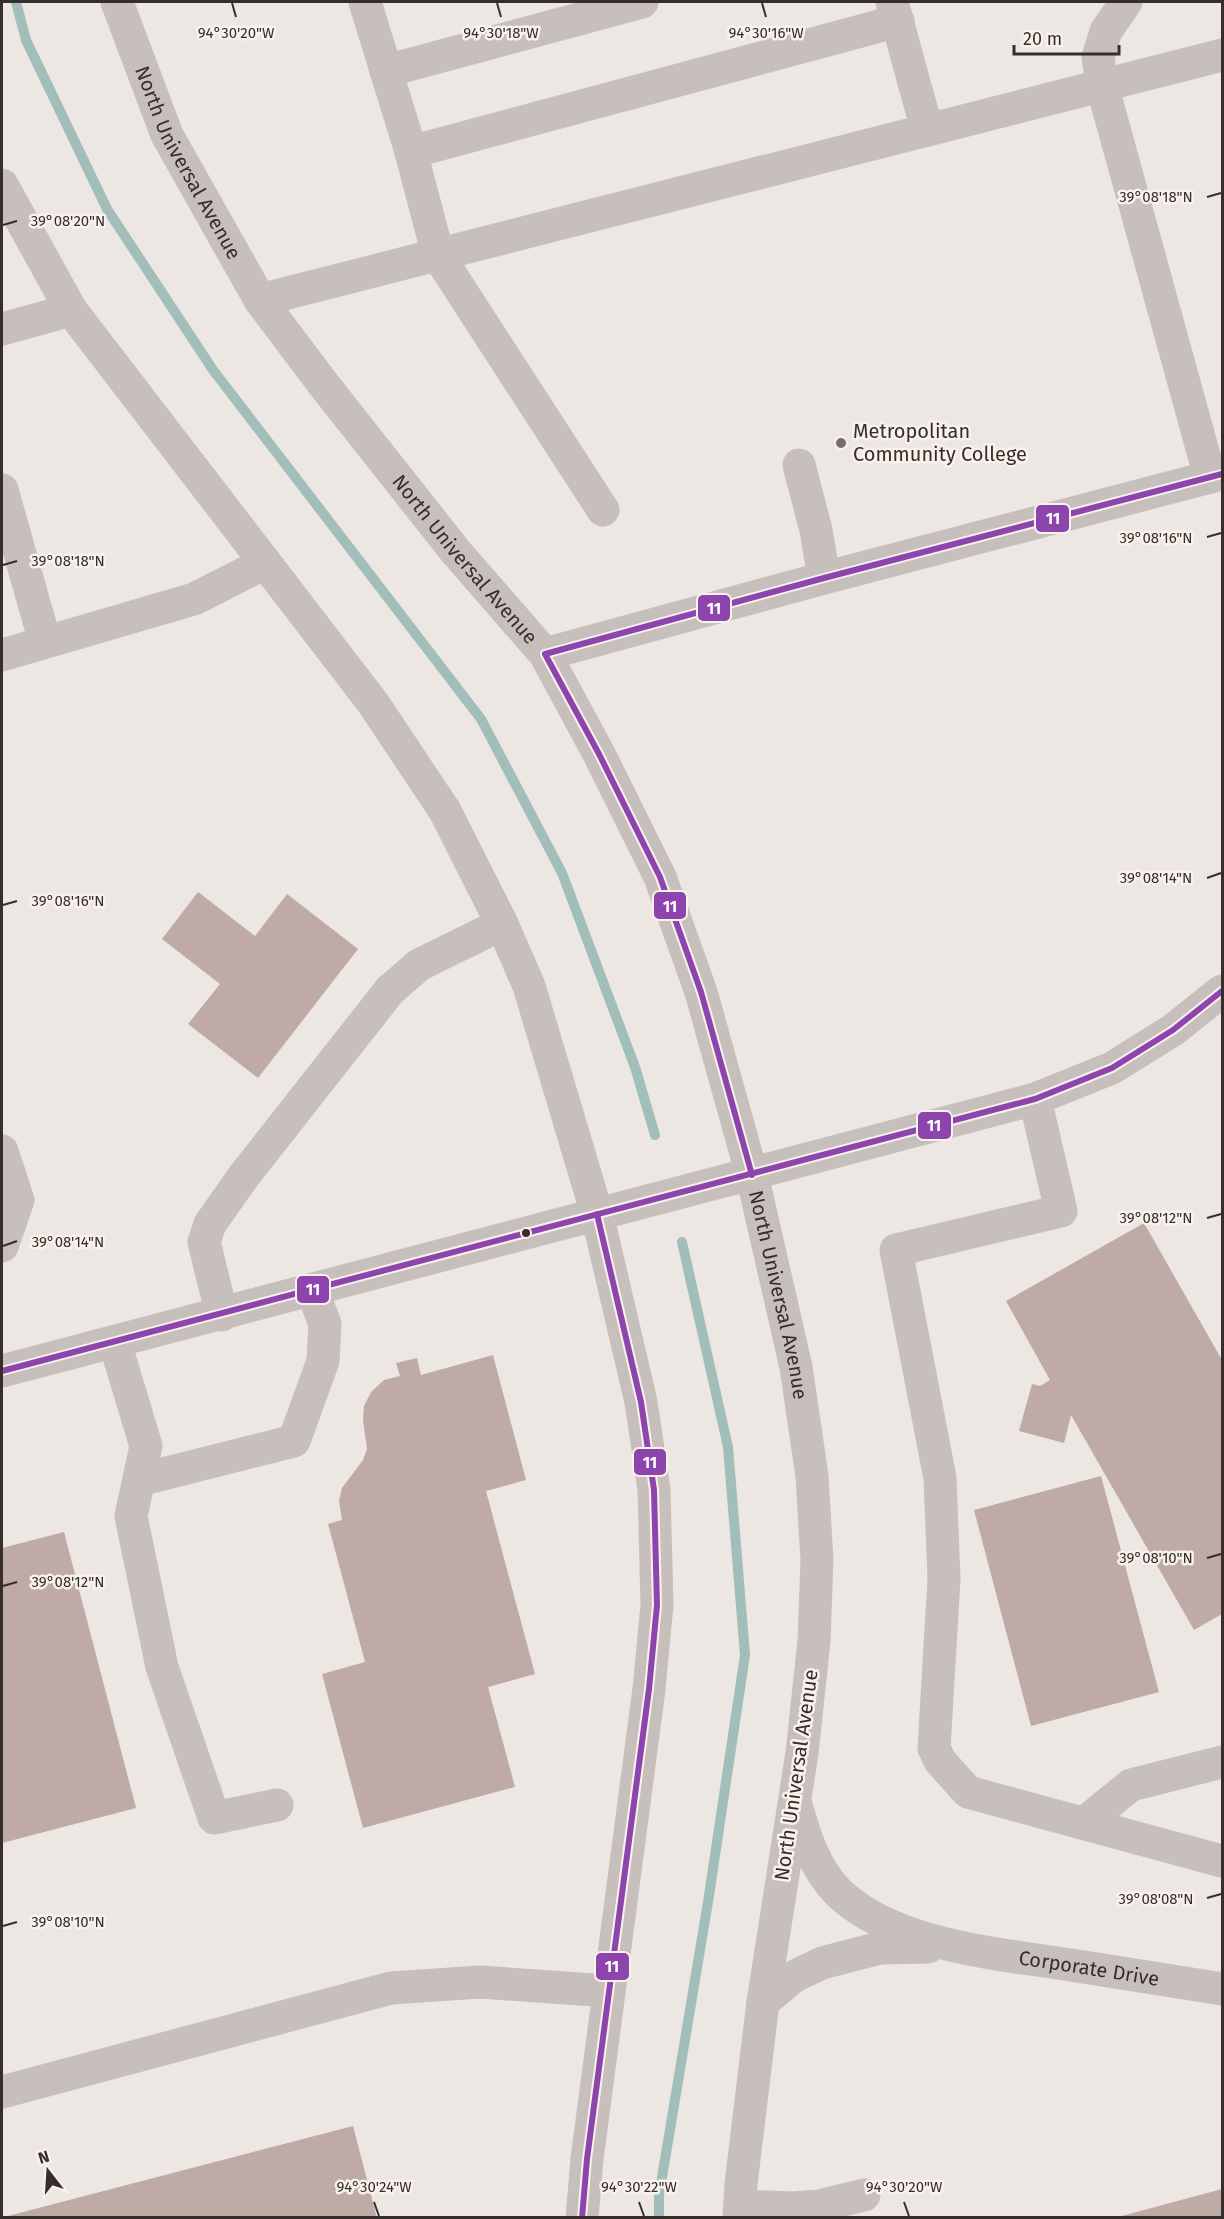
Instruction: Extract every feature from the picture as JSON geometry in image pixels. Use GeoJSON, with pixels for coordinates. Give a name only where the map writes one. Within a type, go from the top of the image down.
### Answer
{"type":"FeatureCollection","features":[{"type":"Feature","properties":{"kind":"street","name":"North Universal Avenue"},"geometry":{"type":"LineString","coordinates":[[117,2],[167,135],[260,300],[456,552],[545,654],[599,754],[660,877],[701,992],[752,1175],[796,1367],[812,1476],[817,1560],[814,1641],[802,1753],[763,2002],[740,2212]]}},
{"type":"Feature","properties":{"kind":"street"},"geometry":{"type":"LineString","coordinates":[[365,2],[411,152],[438,255],[603,510]]}},
{"type":"Feature","properties":{"kind":"street"},"geometry":{"type":"LineString","coordinates":[[386,71],[642,2]]}},
{"type":"Feature","properties":{"kind":"street"},"geometry":{"type":"LineString","coordinates":[[545,654],[1216,475],[1102,85],[1098,57],[1106,31],[1126,2]]}},
{"type":"Feature","properties":{"kind":"street"},"geometry":{"type":"LineString","coordinates":[[411,152],[895,11],[927,130]]}},
{"type":"Feature","properties":{"kind":"street"},"geometry":{"type":"LineString","coordinates":[[260,300],[1222,55]]}},
{"type":"Feature","properties":{"kind":"street"},"geometry":{"type":"LineString","coordinates":[[2,185],[13,231],[373,703],[438,801],[502,924],[530,986],[597,1214],[641,1402],[654,1490],[657,1605],[649,1689],[587,2159],[582,2217]]}},
{"type":"Feature","properties":{"kind":"street"},"geometry":{"type":"LineString","coordinates":[[2,329],[71,310]]}},
{"type":"Feature","properties":{"kind":"street"},"geometry":{"type":"LineString","coordinates":[[799,465],[816,530],[824,578]]}},
{"type":"Feature","properties":{"kind":"street"},"geometry":{"type":"LineString","coordinates":[[2,490],[45,642]]}},
{"type":"Feature","properties":{"kind":"street"},"geometry":{"type":"LineString","coordinates":[[2,655],[194,600],[265,562]]}},
{"type":"Feature","properties":{"kind":"street"},"geometry":{"type":"LineString","coordinates":[[222,1315],[207,1262],[204,1242],[210,1224],[243,1177],[390,990],[419,965],[502,924]]}},
{"type":"Feature","properties":{"kind":"street"},"geometry":{"type":"LineString","coordinates":[[2,1371],[222,1315],[1035,1099],[1112,1068],[1173,1030],[1222,991]]}},
{"type":"Feature","properties":{"kind":"street"},"geometry":{"type":"LineString","coordinates":[[1035,1099],[1061,1211],[896,1250],[940,1478],[944,1579],[934,1748],[940,1761],[968,1792],[1222,1861]]}},
{"type":"Feature","properties":{"kind":"street"},"geometry":{"type":"LineString","coordinates":[[2,1151],[18,1200],[2,1246]]}},
{"type":"Feature","properties":{"kind":"street"},"geometry":{"type":"LineString","coordinates":[[139,1480],[294,1440],[323,1361],[325,1324],[312,1290]]}},
{"type":"Feature","properties":{"kind":"street"},"geometry":{"type":"LineString","coordinates":[[115,1342],[146,1446],[131,1516],[162,1667],[214,1818],[277,1805]]}},
{"type":"Feature","properties":{"kind":"street"},"geometry":{"type":"LineString","coordinates":[[1084,1823],[1131,1785],[1222,1762]]}},
{"type":"Feature","properties":{"kind":"street","name":"Corporate Drive"},"geometry":{"type":"LineString","coordinates":[[794,1799],[807,1842],[818,1866],[839,1892],[863,1912],[893,1926],[957,1947],[1222,1989]]}},
{"type":"Feature","properties":{"kind":"street","name":"Corporate Drive"},"geometry":{"type":"LineString","coordinates":[[763,2002],[793,1977],[822,1963],[854,1953],[880,1948],[957,1947]]}},
{"type":"Feature","properties":{"kind":"street"},"geometry":{"type":"LineString","coordinates":[[2,2092],[391,1988],[480,1982],[609,1991]]}},
{"type":"Feature","properties":{"kind":"street"},"geometry":{"type":"LineString","coordinates":[[740,2212],[819,2206],[864,2195]]}},
{"type":"Feature","properties":{"kind":"building"},"geometry":{"type":"Polygon","coordinates":[[[198,892],[255,936],[287,894],[358,949],[258,1078],[188,1024],[220,984],[162,939],[198,892]]]}},
{"type":"Feature","properties":{"kind":"building"},"geometry":{"type":"Polygon","coordinates":[[[1144,1223],[1222,1360],[1222,1614],[1194,1630],[1071,1415],[1064,1443],[1019,1431],[1032,1384],[1040,1386],[1050,1380],[1006,1301],[1144,1223]]]}},
{"type":"Feature","properties":{"kind":"building"},"geometry":{"type":"Polygon","coordinates":[[[493,1355],[526,1480],[486,1491],[535,1674],[488,1687],[515,1787],[363,1828],[322,1674],[365,1662],[328,1524],[342,1520],[339,1501],[342,1488],[363,1460],[367,1449],[363,1420],[364,1406],[371,1392],[384,1380],[400,1376],[396,1363],[417,1358],[421,1375],[493,1355]]]}},
{"type":"Feature","properties":{"kind":"building"},"geometry":{"type":"Polygon","coordinates":[[[1101,1476],[1159,1692],[1031,1726],[974,1510],[1101,1476]]]}},
{"type":"Feature","properties":{"kind":"building"},"geometry":{"type":"Polygon","coordinates":[[[64,1532],[136,1808],[2,1843],[2,1548],[64,1532]]]}},
{"type":"Feature","properties":{"kind":"building"},"geometry":{"type":"Polygon","coordinates":[[[353,2126],[377,2218],[4,2218],[4,2217],[353,2126]]]}},
{"type":"Feature","properties":{"kind":"building"},"geometry":{"type":"Polygon","coordinates":[[[1222,2189],[1222,2218],[1118,2218],[1118,2217],[1222,2189]]]}},
{"type":"Feature","properties":{"kind":"waterway"},"geometry":{"type":"LineString","coordinates":[[16,2],[26,40],[107,209],[213,370],[481,719],[562,873],[635,1067],[655,1135]]}},
{"type":"Feature","properties":{"kind":"waterway"},"geometry":{"type":"LineString","coordinates":[[659,2218],[659,2195],[708,1902],[745,1655],[728,1447],[682,1242]]}},
{"type":"Feature","properties":{"kind":"transit line","name":"11"},"geometry":{"type":"LineString","coordinates":[[545,654],[1222,474]]}},
{"type":"Feature","properties":{"kind":"transit line","name":"11"},"geometry":{"type":"LineString","coordinates":[[545,654],[599,754],[660,877],[701,992],[752,1175]]}},
{"type":"Feature","properties":{"kind":"transit line","name":"11"},"geometry":{"type":"LineString","coordinates":[[2,1371],[1035,1099],[1112,1068],[1173,1030],[1222,991]]}},
{"type":"Feature","properties":{"kind":"transit line","name":"11"},"geometry":{"type":"LineString","coordinates":[[582,2218],[587,2159],[649,1689],[657,1605],[654,1490],[641,1402],[597,1214]]}},
{"type":"Feature","properties":{"kind":"place","name":"Metropolitan Community College"},"geometry":{"type":"Point","coordinates":[841,443]}}]}
